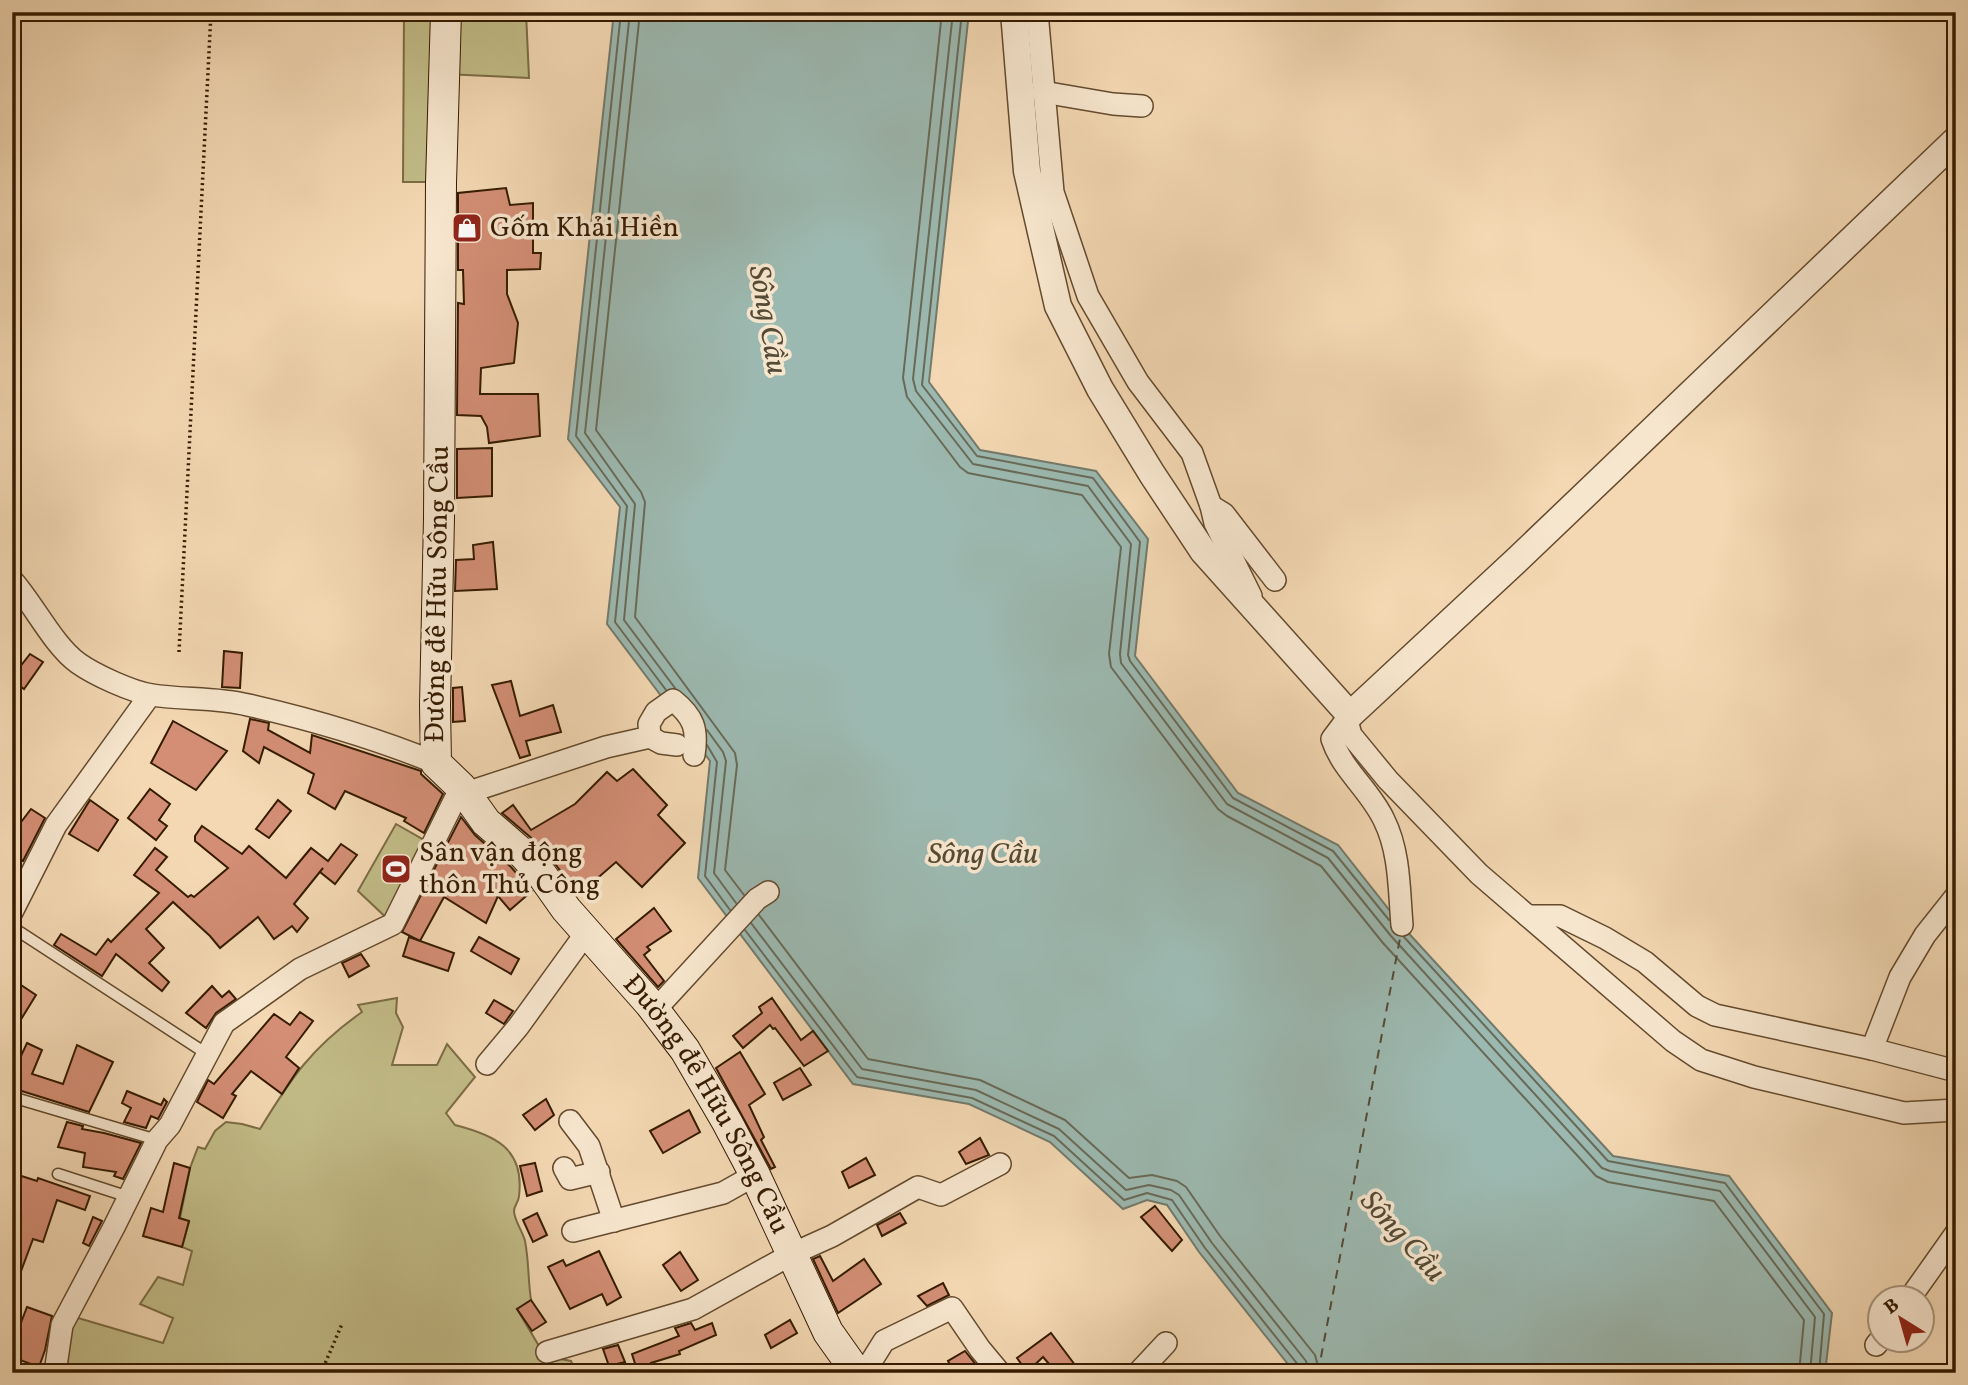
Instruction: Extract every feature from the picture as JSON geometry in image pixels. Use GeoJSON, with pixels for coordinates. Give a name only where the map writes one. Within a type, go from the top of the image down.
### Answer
{"type":"FeatureCollection","features":[{"type":"Feature","properties":{"kind":"main road","name":"Đường đê Hữu Sông Cầu"},"geometry":{"type":"LineString","coordinates":[[446,12],[441,183],[436,763],[463,790],[477,813],[523,854],[685,1050],[755,1175],[828,1332],[857,1373]]}},
{"type":"Feature","properties":{"kind":"street"},"geometry":{"type":"LineString","coordinates":[[1014,12],[1027,171],[1088,296],[1138,382],[1192,453],[1215,523],[1258,610]]}},
{"type":"Feature","properties":{"kind":"street"},"geometry":{"type":"LineString","coordinates":[[1037,12],[1053,192],[1049,219],[1058,306],[1100,389],[1203,551],[1350,715]]}},
{"type":"Feature","properties":{"kind":"street"},"geometry":{"type":"LineString","coordinates":[[1043,92],[1142,106]]}},
{"type":"Feature","properties":{"kind":"street"},"geometry":{"type":"LineString","coordinates":[[1402,926],[1395,846],[1384,818],[1338,756],[1332,738],[1350,715],[1956,140]]}},
{"type":"Feature","properties":{"kind":"street"},"geometry":{"type":"LineString","coordinates":[[1211,506],[1224,514],[1275,580]]}},
{"type":"Feature","properties":{"kind":"street"},"geometry":{"type":"LineString","coordinates":[[12,580],[35,614],[75,661],[97,675],[150,695],[245,704],[313,720],[382,740],[436,763]]}},
{"type":"Feature","properties":{"kind":"street"},"geometry":{"type":"LineString","coordinates":[[12,912],[56,825],[150,695]]}},
{"type":"Feature","properties":{"kind":"street"},"geometry":{"type":"LineString","coordinates":[[55,1373],[62,1325],[157,1140],[170,1125],[224,1023],[300,969],[393,924],[463,790],[606,747],[650,737],[685,750],[697,736],[687,711],[673,700],[656,712],[649,724],[650,737]]}},
{"type":"Feature","properties":{"kind":"street"},"geometry":{"type":"LineString","coordinates":[[1350,715],[1348,724],[1351,735],[1388,780],[1479,874],[1673,1041],[1701,1060],[1754,1077],[1904,1113],[1956,1110]]}},
{"type":"Feature","properties":{"kind":"street"},"geometry":{"type":"LineString","coordinates":[[654,1010],[757,899],[768,892]]}},
{"type":"Feature","properties":{"kind":"street"},"geometry":{"type":"LineString","coordinates":[[1872,1049],[1900,977],[1925,935],[1956,896]]}},
{"type":"Feature","properties":{"kind":"street"},"geometry":{"type":"LineString","coordinates":[[1528,916],[1560,916],[1605,938],[1645,962],[1697,1006],[1715,1015],[1872,1049],[1956,1071]]}},
{"type":"Feature","properties":{"kind":"street"},"geometry":{"type":"LineString","coordinates":[[487,1065],[586,933]]}},
{"type":"Feature","properties":{"kind":"street"},"geometry":{"type":"LineString","coordinates":[[570,1121],[589,1146],[614,1221]]}},
{"type":"Feature","properties":{"kind":"street"},"geometry":{"type":"LineString","coordinates":[[547,1352],[693,1309],[919,1187],[941,1195],[1000,1164]]}},
{"type":"Feature","properties":{"kind":"street"},"geometry":{"type":"LineString","coordinates":[[564,1168],[570,1179],[599,1172]]}},
{"type":"Feature","properties":{"kind":"street"},"geometry":{"type":"LineString","coordinates":[[573,1231],[723,1193],[755,1175]]}},
{"type":"Feature","properties":{"kind":"street"},"geometry":{"type":"LineString","coordinates":[[1919,1284],[1956,1233]]}},
{"type":"Feature","properties":{"kind":"street"},"geometry":{"type":"LineString","coordinates":[[864,1373],[884,1340],[952,1308],[1000,1373]]}},
{"type":"Feature","properties":{"kind":"street"},"geometry":{"type":"LineString","coordinates":[[1138,1373],[1166,1343]]}},
{"type":"Feature","properties":{"kind":"lane"},"geometry":{"type":"LineString","coordinates":[[12,927],[207,1055]]}},
{"type":"Feature","properties":{"kind":"lane"},"geometry":{"type":"LineString","coordinates":[[12,1097],[157,1140]]}},
{"type":"Feature","properties":{"kind":"lane"},"geometry":{"type":"LineString","coordinates":[[58,1174],[129,1197]]}},
{"type":"Feature","properties":{"kind":"path"},"geometry":{"type":"LineString","coordinates":[[179,652],[211,12]]}},
{"type":"Feature","properties":{"kind":"path"},"geometry":{"type":"LineString","coordinates":[[321,1373],[342,1324]]}},
{"type":"Feature","properties":{"kind":"shaded area"},"geometry":{"type":"Polygon","coordinates":[[[404,12],[526,12],[529,78],[445,74],[432,182],[403,182],[404,12]]]}},
{"type":"Feature","properties":{"kind":"shaded area"},"geometry":{"type":"Polygon","coordinates":[[[396,824],[431,844],[393,924],[358,891],[396,824]]]}},
{"type":"Feature","properties":{"kind":"shaded area"},"geometry":{"type":"Polygon","coordinates":[[[397,998],[396,1013],[403,1027],[392,1065],[437,1065],[447,1044],[475,1077],[446,1113],[455,1125],[494,1139],[512,1155],[520,1180],[514,1215],[525,1241],[531,1300],[517,1309],[545,1356],[571,1361],[576,1373],[55,1373],[68,1315],[163,1343],[173,1318],[140,1304],[158,1277],[183,1285],[192,1251],[182,1247],[189,1222],[180,1218],[190,1168],[198,1147],[205,1149],[215,1131],[226,1122],[260,1129],[304,1064],[329,1038],[362,1012],[358,1005],[397,998]]]}},
{"type":"Feature","properties":{"kind":"water","name":"Sông Cầu"},"geometry":{"type":"Polygon","coordinates":[[[614,12],[969,12],[929,382],[980,450],[1096,471],[1148,539],[1135,656],[1238,793],[1338,845],[1402,926],[1613,1156],[1729,1176],[1832,1313],[1825,1373],[1295,1373],[1199,1252],[1167,1205],[1147,1200],[1123,1209],[1050,1142],[969,1104],[853,1084],[698,878],[710,761],[607,624],[620,507],[568,439],[614,12]]]}},
{"type":"Feature","properties":{"kind":"building"},"geometry":{"type":"Polygon","coordinates":[[[506,188],[510,205],[533,203],[533,253],[541,253],[540,269],[507,270],[507,294],[518,323],[514,363],[481,368],[480,394],[538,394],[540,436],[489,443],[487,427],[481,416],[457,415],[458,303],[464,304],[463,270],[458,270],[458,193],[506,188]]]}},
{"type":"Feature","properties":{"kind":"building"},"geometry":{"type":"Polygon","coordinates":[[[492,448],[492,496],[457,498],[457,449],[492,448]]]}},
{"type":"Feature","properties":{"kind":"building"},"geometry":{"type":"Polygon","coordinates":[[[493,542],[497,589],[455,591],[456,560],[474,559],[473,545],[493,542]]]}},
{"type":"Feature","properties":{"kind":"building"},"geometry":{"type":"Polygon","coordinates":[[[224,651],[242,653],[240,688],[222,687],[224,651]]]}},
{"type":"Feature","properties":{"kind":"building"},"geometry":{"type":"Polygon","coordinates":[[[30,654],[43,662],[24,689],[12,680],[12,677],[30,654]]]}},
{"type":"Feature","properties":{"kind":"building"},"geometry":{"type":"Polygon","coordinates":[[[511,681],[520,716],[553,705],[561,732],[526,741],[530,755],[520,758],[492,685],[511,681]]]}},
{"type":"Feature","properties":{"kind":"building"},"geometry":{"type":"Polygon","coordinates":[[[462,687],[465,721],[453,722],[453,688],[462,687]]]}},
{"type":"Feature","properties":{"kind":"building"},"geometry":{"type":"Polygon","coordinates":[[[250,719],[269,723],[268,730],[310,753],[312,735],[421,771],[443,794],[424,833],[404,821],[406,818],[345,791],[335,809],[308,793],[314,774],[264,747],[259,763],[243,751],[250,719]]]}},
{"type":"Feature","properties":{"kind":"building"},"geometry":{"type":"Polygon","coordinates":[[[173,721],[227,751],[196,790],[151,763],[173,721]]]}},
{"type":"Feature","properties":{"kind":"building"},"geometry":{"type":"Polygon","coordinates":[[[633,769],[667,805],[658,815],[685,843],[642,887],[616,862],[578,895],[536,842],[502,813],[513,805],[531,830],[575,804],[607,772],[617,781],[633,769]]]}},
{"type":"Feature","properties":{"kind":"building"},"geometry":{"type":"Polygon","coordinates":[[[150,789],[170,804],[159,820],[167,826],[156,840],[128,818],[150,789]]]}},
{"type":"Feature","properties":{"kind":"building"},"geometry":{"type":"Polygon","coordinates":[[[90,800],[118,820],[98,851],[69,834],[90,800]]]}},
{"type":"Feature","properties":{"kind":"building"},"geometry":{"type":"Polygon","coordinates":[[[278,800],[291,811],[269,838],[256,829],[278,800]]]}},
{"type":"Feature","properties":{"kind":"building"},"geometry":{"type":"Polygon","coordinates":[[[31,809],[45,818],[23,861],[12,853],[12,834],[31,809]]]}},
{"type":"Feature","properties":{"kind":"building"},"geometry":{"type":"Polygon","coordinates":[[[461,817],[475,835],[511,867],[532,891],[510,910],[498,896],[486,923],[444,897],[420,941],[402,932],[461,817]]]}},
{"type":"Feature","properties":{"kind":"building"},"geometry":{"type":"Polygon","coordinates":[[[202,826],[242,854],[249,846],[286,878],[311,848],[328,861],[341,844],[357,855],[335,884],[320,872],[323,868],[294,904],[308,918],[297,932],[292,926],[274,939],[258,917],[220,948],[173,902],[146,929],[164,948],[149,963],[169,982],[162,991],[116,954],[102,976],[54,945],[61,934],[96,955],[108,939],[111,942],[159,893],[134,875],[155,848],[167,857],[156,870],[188,897],[194,897],[228,868],[195,841],[195,836],[202,826]]]}},
{"type":"Feature","properties":{"kind":"building"},"geometry":{"type":"Polygon","coordinates":[[[654,908],[671,931],[647,947],[650,950],[644,955],[664,981],[658,987],[616,939],[654,908]]]}},
{"type":"Feature","properties":{"kind":"building"},"geometry":{"type":"Polygon","coordinates":[[[409,937],[454,953],[448,971],[403,956],[409,937]]]}},
{"type":"Feature","properties":{"kind":"building"},"geometry":{"type":"Polygon","coordinates":[[[479,937],[519,959],[511,974],[471,951],[479,937]]]}},
{"type":"Feature","properties":{"kind":"building"},"geometry":{"type":"Polygon","coordinates":[[[361,954],[369,966],[349,977],[342,963],[361,954]]]}},
{"type":"Feature","properties":{"kind":"building"},"geometry":{"type":"Polygon","coordinates":[[[18,983],[36,995],[12,1034],[12,993],[18,983]]]}},
{"type":"Feature","properties":{"kind":"building"},"geometry":{"type":"Polygon","coordinates":[[[212,986],[222,997],[229,991],[236,999],[216,1013],[206,1028],[186,1013],[212,986]]]}},
{"type":"Feature","properties":{"kind":"building"},"geometry":{"type":"Polygon","coordinates":[[[772,998],[801,1040],[813,1031],[828,1051],[804,1066],[770,1025],[743,1048],[733,1036],[762,1013],[759,1007],[772,998]]]}},
{"type":"Feature","properties":{"kind":"building"},"geometry":{"type":"Polygon","coordinates":[[[494,1000],[513,1011],[504,1024],[486,1013],[494,1000]]]}},
{"type":"Feature","properties":{"kind":"building"},"geometry":{"type":"Polygon","coordinates":[[[300,1012],[313,1021],[286,1057],[299,1068],[282,1094],[251,1071],[232,1094],[236,1096],[223,1118],[197,1102],[208,1080],[214,1084],[274,1014],[290,1025],[300,1012]]]}},
{"type":"Feature","properties":{"kind":"building"},"geometry":{"type":"Polygon","coordinates":[[[27,1043],[42,1050],[32,1074],[63,1084],[77,1045],[113,1062],[89,1112],[12,1088],[12,1075],[27,1043]]]}},
{"type":"Feature","properties":{"kind":"building"},"geometry":{"type":"Polygon","coordinates":[[[740,1052],[765,1094],[749,1105],[764,1137],[761,1140],[775,1167],[771,1169],[716,1068],[740,1052]]]}},
{"type":"Feature","properties":{"kind":"building"},"geometry":{"type":"Polygon","coordinates":[[[800,1068],[811,1085],[783,1100],[774,1083],[800,1068]]]}},
{"type":"Feature","properties":{"kind":"building"},"geometry":{"type":"Polygon","coordinates":[[[127,1091],[161,1105],[164,1099],[167,1102],[158,1119],[151,1116],[146,1128],[124,1122],[131,1108],[122,1103],[127,1091]]]}},
{"type":"Feature","properties":{"kind":"building"},"geometry":{"type":"Polygon","coordinates":[[[546,1099],[554,1115],[535,1130],[523,1115],[546,1099]]]}},
{"type":"Feature","properties":{"kind":"building"},"geometry":{"type":"Polygon","coordinates":[[[689,1110],[700,1132],[663,1153],[650,1131],[689,1110]]]}},
{"type":"Feature","properties":{"kind":"building"},"geometry":{"type":"Polygon","coordinates":[[[67,1122],[83,1126],[82,1129],[141,1143],[123,1179],[114,1176],[116,1172],[83,1167],[85,1153],[58,1147],[67,1122]]]}},
{"type":"Feature","properties":{"kind":"building"},"geometry":{"type":"Polygon","coordinates":[[[980,1138],[989,1155],[966,1164],[959,1152],[980,1138]]]}},
{"type":"Feature","properties":{"kind":"building"},"geometry":{"type":"Polygon","coordinates":[[[866,1158],[875,1175],[849,1188],[842,1172],[866,1158]]]}},
{"type":"Feature","properties":{"kind":"building"},"geometry":{"type":"Polygon","coordinates":[[[174,1163],[190,1168],[179,1218],[189,1221],[182,1247],[143,1236],[151,1208],[163,1212],[174,1163]]]}},
{"type":"Feature","properties":{"kind":"building"},"geometry":{"type":"Polygon","coordinates":[[[535,1163],[542,1191],[527,1196],[520,1166],[535,1163]]]}},
{"type":"Feature","properties":{"kind":"building"},"geometry":{"type":"Polygon","coordinates":[[[12,1173],[37,1181],[38,1178],[90,1196],[85,1210],[57,1200],[43,1242],[33,1239],[14,1290],[12,1173]]]}},
{"type":"Feature","properties":{"kind":"building"},"geometry":{"type":"Polygon","coordinates":[[[1155,1206],[1182,1240],[1172,1251],[1141,1217],[1155,1206]]]}},
{"type":"Feature","properties":{"kind":"building"},"geometry":{"type":"Polygon","coordinates":[[[537,1213],[547,1235],[533,1242],[523,1220],[537,1213]]]}},
{"type":"Feature","properties":{"kind":"building"},"geometry":{"type":"Polygon","coordinates":[[[900,1213],[906,1223],[882,1236],[877,1225],[900,1213]]]}},
{"type":"Feature","properties":{"kind":"building"},"geometry":{"type":"Polygon","coordinates":[[[93,1217],[102,1221],[89,1246],[83,1243],[93,1217]]]}},
{"type":"Feature","properties":{"kind":"building"},"geometry":{"type":"Polygon","coordinates":[[[599,1251],[621,1297],[607,1305],[602,1294],[570,1309],[548,1267],[563,1260],[566,1266],[599,1251]]]}},
{"type":"Feature","properties":{"kind":"building"},"geometry":{"type":"Polygon","coordinates":[[[680,1252],[698,1280],[681,1291],[663,1265],[680,1252]]]}},
{"type":"Feature","properties":{"kind":"building"},"geometry":{"type":"Polygon","coordinates":[[[820,1256],[833,1281],[864,1259],[881,1284],[838,1313],[813,1259],[820,1256]]]}},
{"type":"Feature","properties":{"kind":"building"},"geometry":{"type":"Polygon","coordinates":[[[943,1283],[949,1295],[927,1306],[918,1296],[943,1283]]]}},
{"type":"Feature","properties":{"kind":"building"},"geometry":{"type":"Polygon","coordinates":[[[531,1300],[546,1322],[532,1331],[517,1309],[531,1300]]]}},
{"type":"Feature","properties":{"kind":"building"},"geometry":{"type":"Polygon","coordinates":[[[27,1307],[52,1316],[39,1367],[12,1357],[12,1346],[27,1307]]]}},
{"type":"Feature","properties":{"kind":"building"},"geometry":{"type":"Polygon","coordinates":[[[790,1320],[797,1333],[771,1348],[765,1335],[790,1320]]]}},
{"type":"Feature","properties":{"kind":"building"},"geometry":{"type":"Polygon","coordinates":[[[691,1323],[695,1330],[712,1323],[716,1335],[679,1351],[680,1354],[651,1363],[654,1373],[638,1373],[632,1354],[679,1336],[675,1328],[691,1323]]]}},
{"type":"Feature","properties":{"kind":"building"},"geometry":{"type":"Polygon","coordinates":[[[1051,1333],[1081,1373],[1057,1373],[1043,1357],[1027,1372],[1017,1358],[1051,1333]]]}},
{"type":"Feature","properties":{"kind":"building"},"geometry":{"type":"Polygon","coordinates":[[[618,1345],[625,1362],[609,1366],[603,1349],[618,1345]]]}},
{"type":"Feature","properties":{"kind":"building"},"geometry":{"type":"Polygon","coordinates":[[[965,1351],[977,1366],[963,1373],[954,1373],[948,1361],[965,1351]]]}},
{"type":"Feature","properties":{"kind":"ferry route"},"geometry":{"type":"LineString","coordinates":[[1318,1373],[1401,933]]}},
{"type":"Feature","properties":{"kind":"place","name":"Gốm Khải Hiền"},"geometry":{"type":"Point","coordinates":[467,228]}},
{"type":"Feature","properties":{"kind":"place","name":"Sân vận động thôn Thủ Công"},"geometry":{"type":"Point","coordinates":[396,869]}}]}
